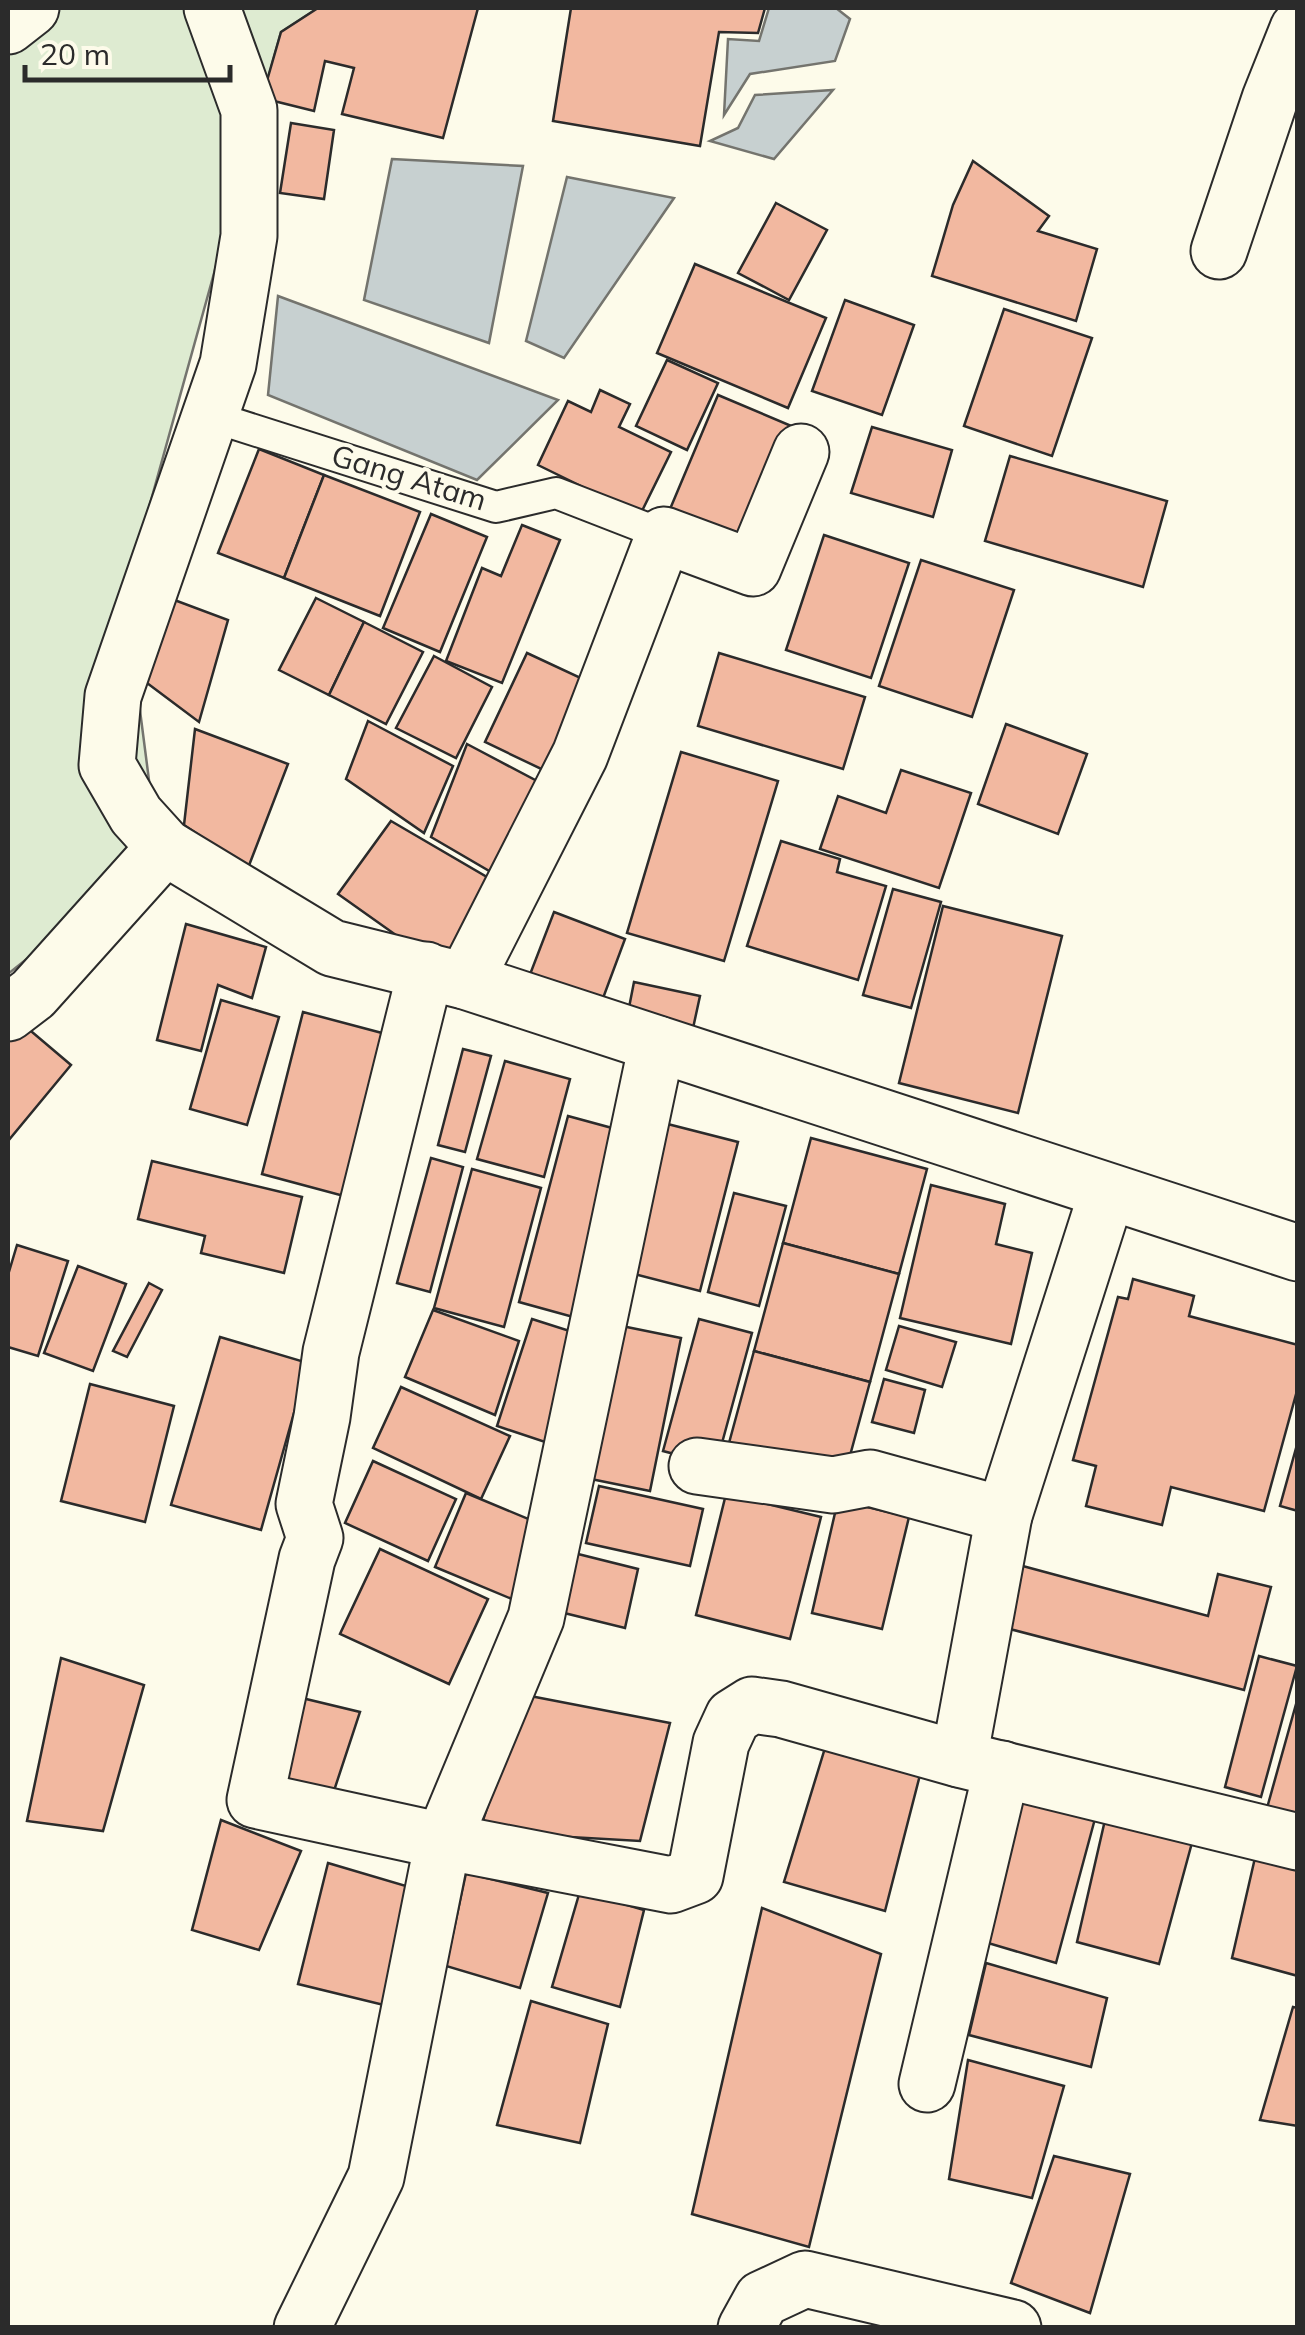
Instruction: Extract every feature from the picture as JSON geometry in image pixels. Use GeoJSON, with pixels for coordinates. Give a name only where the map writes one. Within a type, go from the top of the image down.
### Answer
{"type":"FeatureCollection","features":[{"type":"Feature","properties":{"kind":"street"},"geometry":{"type":"LineString","coordinates":[[8,26],[31,8]]}},
{"type":"Feature","properties":{"kind":"street"},"geometry":{"type":"LineString","coordinates":[[212,8],[248,110],[249,236],[228,364],[113,696],[107,766],[136,816],[165,846],[332,948],[446,976],[1298,1253]]}},
{"type":"Feature","properties":{"kind":"street"},"geometry":{"type":"LineString","coordinates":[[1218,251],[1298,29]]}},
{"type":"Feature","properties":{"kind":"street"},"geometry":{"type":"LineString","coordinates":[[801,452],[753,568],[664,535],[580,755],[446,976],[331,1352],[304,1504],[315,1538],[307,1558],[255,1800],[671,1884],[695,1876],[722,1744],[733,1717],[752,1705],[781,1709],[980,1764],[1298,1842]]}},
{"type":"Feature","properties":{"kind":"street"},"geometry":{"type":"LineString","coordinates":[[8,1014],[33,994],[165,846]]}},
{"type":"Feature","properties":{"kind":"street"},"geometry":{"type":"LineString","coordinates":[[302,2328],[376,2177],[443,1841],[536,1618],[657,1044]]}},
{"type":"Feature","properties":{"kind":"street"},"geometry":{"type":"LineString","coordinates":[[926,2084],[980,1764],[1004,1514],[1107,1193]]}},
{"type":"Feature","properties":{"kind":"street"},"geometry":{"type":"LineString","coordinates":[[697,1466],[833,1485],[870,1478],[1004,1514]]}},
{"type":"Feature","properties":{"kind":"street"},"geometry":{"type":"LineString","coordinates":[[746,2328],[762,2299],[805,2279],[1013,2328]]}},
{"type":"Feature","properties":{"kind":"lane","name":"Gang Atam"},"geometry":{"type":"LineString","coordinates":[[210,416],[496,506],[556,493],[664,535]]}},
{"type":"Feature","properties":{"kind":"green space"},"geometry":{"type":"Polygon","coordinates":[[[8,8],[318,8],[281,32],[125,594],[150,788],[149,861],[8,974],[8,8]]]}},
{"type":"Feature","properties":{"kind":"shaded area"},"geometry":{"type":"Polygon","coordinates":[[[769,8],[836,8],[850,19],[835,61],[750,74],[724,115],[728,39],[759,41],[769,8]]]}},
{"type":"Feature","properties":{"kind":"shaded area"},"geometry":{"type":"Polygon","coordinates":[[[833,90],[774,159],[710,141],[738,128],[755,95],[833,90]]]}},
{"type":"Feature","properties":{"kind":"shaded area"},"geometry":{"type":"Polygon","coordinates":[[[392,159],[523,166],[489,343],[364,300],[392,159]]]}},
{"type":"Feature","properties":{"kind":"shaded area"},"geometry":{"type":"Polygon","coordinates":[[[567,177],[674,198],[564,358],[526,341],[567,177]]]}},
{"type":"Feature","properties":{"kind":"shaded area"},"geometry":{"type":"Polygon","coordinates":[[[278,296],[558,400],[477,480],[268,395],[278,296]]]}},
{"type":"Feature","properties":{"kind":"building"},"geometry":{"type":"Polygon","coordinates":[[[318,8],[478,8],[443,138],[342,114],[354,68],[325,61],[314,111],[262,98],[281,32],[318,8]]]}},
{"type":"Feature","properties":{"kind":"building"},"geometry":{"type":"Polygon","coordinates":[[[571,8],[765,8],[758,33],[719,32],[700,146],[553,121],[571,8]]]}},
{"type":"Feature","properties":{"kind":"building"},"geometry":{"type":"Polygon","coordinates":[[[291,123],[334,130],[324,199],[280,193],[291,123]]]}},
{"type":"Feature","properties":{"kind":"building"},"geometry":{"type":"Polygon","coordinates":[[[973,161],[1049,216],[1038,231],[1097,249],[1076,321],[932,276],[953,205],[973,161]]]}},
{"type":"Feature","properties":{"kind":"building"},"geometry":{"type":"Polygon","coordinates":[[[776,203],[827,230],[789,300],[738,273],[776,203]]]}},
{"type":"Feature","properties":{"kind":"building"},"geometry":{"type":"Polygon","coordinates":[[[695,264],[826,318],[788,408],[657,353],[695,264]]]}},
{"type":"Feature","properties":{"kind":"building"},"geometry":{"type":"Polygon","coordinates":[[[845,300],[914,325],[882,415],[812,391],[845,300]]]}},
{"type":"Feature","properties":{"kind":"building"},"geometry":{"type":"Polygon","coordinates":[[[1004,309],[1092,338],[1052,456],[964,426],[1004,309]]]}},
{"type":"Feature","properties":{"kind":"building"},"geometry":{"type":"Polygon","coordinates":[[[667,360],[718,383],[687,450],[636,426],[667,360]]]}},
{"type":"Feature","properties":{"kind":"building"},"geometry":{"type":"Polygon","coordinates":[[[600,390],[630,404],[619,427],[671,452],[640,515],[538,465],[568,401],[591,412],[600,390]]]}},
{"type":"Feature","properties":{"kind":"building"},"geometry":{"type":"Polygon","coordinates":[[[718,395],[796,428],[744,553],[665,521],[718,395]]]}},
{"type":"Feature","properties":{"kind":"building"},"geometry":{"type":"Polygon","coordinates":[[[872,427],[952,450],[933,517],[851,493],[872,427]]]}},
{"type":"Feature","properties":{"kind":"building"},"geometry":{"type":"Polygon","coordinates":[[[259,449],[324,475],[284,578],[218,553],[259,449]]]}},
{"type":"Feature","properties":{"kind":"building"},"geometry":{"type":"Polygon","coordinates":[[[1010,456],[1167,501],[1143,587],[985,541],[1010,456]]]}},
{"type":"Feature","properties":{"kind":"building"},"geometry":{"type":"Polygon","coordinates":[[[324,475],[420,512],[380,616],[284,578],[324,475]]]}},
{"type":"Feature","properties":{"kind":"building"},"geometry":{"type":"Polygon","coordinates":[[[431,514],[487,537],[440,652],[383,628],[431,514]]]}},
{"type":"Feature","properties":{"kind":"building"},"geometry":{"type":"Polygon","coordinates":[[[522,525],[560,540],[502,683],[446,661],[482,568],[501,576],[522,525]]]}},
{"type":"Feature","properties":{"kind":"building"},"geometry":{"type":"Polygon","coordinates":[[[824,535],[909,563],[871,678],[786,650],[824,535]]]}},
{"type":"Feature","properties":{"kind":"building"},"geometry":{"type":"Polygon","coordinates":[[[921,560],[1014,590],[972,717],[879,686],[921,560]]]}},
{"type":"Feature","properties":{"kind":"building"},"geometry":{"type":"Polygon","coordinates":[[[161,595],[228,620],[199,722],[143,680],[161,595]]]}},
{"type":"Feature","properties":{"kind":"building"},"geometry":{"type":"Polygon","coordinates":[[[316,598],[364,622],[329,695],[279,670],[316,598]]]}},
{"type":"Feature","properties":{"kind":"building"},"geometry":{"type":"Polygon","coordinates":[[[364,622],[423,652],[386,724],[329,695],[364,622]]]}},
{"type":"Feature","properties":{"kind":"building"},"geometry":{"type":"Polygon","coordinates":[[[527,653],[598,686],[556,776],[485,742],[527,653]]]}},
{"type":"Feature","properties":{"kind":"building"},"geometry":{"type":"Polygon","coordinates":[[[719,653],[865,697],[843,769],[698,726],[719,653]]]}},
{"type":"Feature","properties":{"kind":"building"},"geometry":{"type":"Polygon","coordinates":[[[434,656],[492,687],[456,758],[396,728],[434,656]]]}},
{"type":"Feature","properties":{"kind":"building"},"geometry":{"type":"Polygon","coordinates":[[[368,721],[453,766],[424,833],[346,779],[368,721]]]}},
{"type":"Feature","properties":{"kind":"building"},"geometry":{"type":"Polygon","coordinates":[[[1006,724],[1087,754],[1058,834],[978,804],[1006,724]]]}},
{"type":"Feature","properties":{"kind":"building"},"geometry":{"type":"Polygon","coordinates":[[[195,729],[288,764],[248,868],[184,825],[195,729]]]}},
{"type":"Feature","properties":{"kind":"building"},"geometry":{"type":"Polygon","coordinates":[[[467,744],[554,790],[503,879],[431,837],[467,744]]]}},
{"type":"Feature","properties":{"kind":"building"},"geometry":{"type":"Polygon","coordinates":[[[681,752],[778,781],[724,961],[627,933],[681,752]]]}},
{"type":"Feature","properties":{"kind":"building"},"geometry":{"type":"Polygon","coordinates":[[[901,770],[971,793],[939,888],[820,849],[838,796],[886,813],[901,770]]]}},
{"type":"Feature","properties":{"kind":"building"},"geometry":{"type":"Polygon","coordinates":[[[391,821],[492,880],[441,967],[338,894],[391,821]]]}},
{"type":"Feature","properties":{"kind":"building"},"geometry":{"type":"Polygon","coordinates":[[[781,841],[840,859],[837,872],[886,886],[858,980],[747,946],[781,841]]]}},
{"type":"Feature","properties":{"kind":"building"},"geometry":{"type":"Polygon","coordinates":[[[893,889],[941,902],[911,1008],[863,995],[893,889]]]}},
{"type":"Feature","properties":{"kind":"building"},"geometry":{"type":"Polygon","coordinates":[[[943,906],[1062,936],[1018,1113],[899,1083],[943,906]]]}},
{"type":"Feature","properties":{"kind":"building"},"geometry":{"type":"Polygon","coordinates":[[[554,912],[625,939],[596,1017],[524,990],[554,912]]]}},
{"type":"Feature","properties":{"kind":"building"},"geometry":{"type":"Polygon","coordinates":[[[186,924],[266,947],[252,998],[218,985],[201,1051],[157,1040],[186,924]]]}},
{"type":"Feature","properties":{"kind":"building"},"geometry":{"type":"Polygon","coordinates":[[[634,982],[700,996],[690,1042],[625,1028],[634,982]]]}},
{"type":"Feature","properties":{"kind":"building"},"geometry":{"type":"Polygon","coordinates":[[[221,1000],[279,1017],[247,1125],[190,1109],[221,1000]]]}},
{"type":"Feature","properties":{"kind":"building"},"geometry":{"type":"Polygon","coordinates":[[[303,1012],[397,1037],[355,1199],[262,1174],[303,1012]]]}},
{"type":"Feature","properties":{"kind":"building"},"geometry":{"type":"Polygon","coordinates":[[[12,1015],[71,1065],[8,1141],[8,1020],[12,1015]]]}},
{"type":"Feature","properties":{"kind":"building"},"geometry":{"type":"Polygon","coordinates":[[[463,1049],[491,1056],[465,1152],[438,1145],[463,1049]]]}},
{"type":"Feature","properties":{"kind":"building"},"geometry":{"type":"Polygon","coordinates":[[[505,1061],[570,1079],[544,1177],[477,1159],[505,1061]]]}},
{"type":"Feature","properties":{"kind":"building"},"geometry":{"type":"Polygon","coordinates":[[[568,1116],[634,1134],[584,1320],[519,1302],[568,1116]]]}},
{"type":"Feature","properties":{"kind":"building"},"geometry":{"type":"Polygon","coordinates":[[[648,1119],[738,1142],[700,1291],[611,1268],[648,1119]]]}},
{"type":"Feature","properties":{"kind":"building"},"geometry":{"type":"Polygon","coordinates":[[[811,1138],[927,1169],[899,1274],[783,1243],[811,1138]]]}},
{"type":"Feature","properties":{"kind":"building"},"geometry":{"type":"Polygon","coordinates":[[[431,1158],[463,1167],[430,1292],[397,1283],[431,1158]]]}},
{"type":"Feature","properties":{"kind":"building"},"geometry":{"type":"Polygon","coordinates":[[[152,1161],[302,1197],[284,1273],[201,1253],[205,1236],[138,1219],[152,1161]]]}},
{"type":"Feature","properties":{"kind":"building"},"geometry":{"type":"Polygon","coordinates":[[[472,1169],[541,1188],[504,1327],[434,1308],[472,1169]]]}},
{"type":"Feature","properties":{"kind":"building"},"geometry":{"type":"Polygon","coordinates":[[[931,1185],[1005,1204],[996,1244],[1032,1253],[1011,1344],[900,1318],[931,1185]]]}},
{"type":"Feature","properties":{"kind":"building"},"geometry":{"type":"Polygon","coordinates":[[[734,1193],[786,1206],[759,1306],[708,1292],[734,1193]]]}},
{"type":"Feature","properties":{"kind":"building"},"geometry":{"type":"Polygon","coordinates":[[[783,1243],[899,1274],[870,1382],[754,1351],[783,1243]]]}},
{"type":"Feature","properties":{"kind":"building"},"geometry":{"type":"Polygon","coordinates":[[[17,1245],[68,1261],[38,1356],[8,1347],[8,1275],[17,1245]]]}},
{"type":"Feature","properties":{"kind":"building"},"geometry":{"type":"Polygon","coordinates":[[[78,1266],[126,1284],[93,1371],[44,1353],[78,1266]]]}},
{"type":"Feature","properties":{"kind":"building"},"geometry":{"type":"Polygon","coordinates":[[[1133,1279],[1194,1296],[1189,1316],[1298,1345],[1298,1387],[1264,1511],[1171,1487],[1162,1525],[1086,1506],[1096,1466],[1073,1460],[1118,1297],[1128,1299],[1133,1279]]]}},
{"type":"Feature","properties":{"kind":"building"},"geometry":{"type":"Polygon","coordinates":[[[149,1283],[162,1290],[127,1357],[113,1351],[149,1283]]]}},
{"type":"Feature","properties":{"kind":"building"},"geometry":{"type":"Polygon","coordinates":[[[433,1310],[519,1341],[495,1415],[405,1377],[433,1310]]]}},
{"type":"Feature","properties":{"kind":"building"},"geometry":{"type":"Polygon","coordinates":[[[532,1319],[598,1340],[563,1448],[497,1426],[532,1319]]]}},
{"type":"Feature","properties":{"kind":"building"},"geometry":{"type":"Polygon","coordinates":[[[699,1319],[752,1333],[716,1465],[663,1451],[699,1319]]]}},
{"type":"Feature","properties":{"kind":"building"},"geometry":{"type":"Polygon","coordinates":[[[612,1324],[681,1338],[650,1491],[581,1477],[612,1324]]]}},
{"type":"Feature","properties":{"kind":"building"},"geometry":{"type":"Polygon","coordinates":[[[899,1326],[956,1342],[942,1387],[886,1370],[899,1326]]]}},
{"type":"Feature","properties":{"kind":"building"},"geometry":{"type":"Polygon","coordinates":[[[220,1337],[308,1363],[261,1530],[171,1505],[220,1337]]]}},
{"type":"Feature","properties":{"kind":"building"},"geometry":{"type":"Polygon","coordinates":[[[754,1351],[870,1382],[845,1474],[729,1443],[754,1351]]]}},
{"type":"Feature","properties":{"kind":"building"},"geometry":{"type":"Polygon","coordinates":[[[884,1379],[925,1390],[914,1433],[872,1422],[884,1379]]]}},
{"type":"Feature","properties":{"kind":"building"},"geometry":{"type":"Polygon","coordinates":[[[90,1384],[174,1406],[145,1522],[61,1501],[90,1384]]]}},
{"type":"Feature","properties":{"kind":"building"},"geometry":{"type":"Polygon","coordinates":[[[401,1387],[510,1436],[481,1499],[373,1448],[401,1387]]]}},
{"type":"Feature","properties":{"kind":"building"},"geometry":{"type":"Polygon","coordinates":[[[1298,1441],[1298,1511],[1280,1506],[1298,1441]]]}},
{"type":"Feature","properties":{"kind":"building"},"geometry":{"type":"Polygon","coordinates":[[[373,1461],[456,1499],[428,1561],[345,1523],[373,1461]]]}},
{"type":"Feature","properties":{"kind":"building"},"geometry":{"type":"Polygon","coordinates":[[[599,1486],[703,1509],[690,1566],[586,1543],[599,1486]]]}},
{"type":"Feature","properties":{"kind":"building"},"geometry":{"type":"Polygon","coordinates":[[[466,1493],[562,1533],[531,1607],[435,1567],[466,1493]]]}},
{"type":"Feature","properties":{"kind":"building"},"geometry":{"type":"Polygon","coordinates":[[[726,1494],[821,1517],[790,1639],[696,1615],[726,1494]]]}},
{"type":"Feature","properties":{"kind":"building"},"geometry":{"type":"Polygon","coordinates":[[[838,1500],[909,1517],[882,1629],[812,1613],[838,1500]]]}},
{"type":"Feature","properties":{"kind":"building"},"geometry":{"type":"Polygon","coordinates":[[[380,1549],[488,1599],[449,1684],[340,1634],[380,1549]]]}},
{"type":"Feature","properties":{"kind":"building"},"geometry":{"type":"Polygon","coordinates":[[[562,1550],[638,1569],[625,1628],[548,1609],[562,1550]]]}},
{"type":"Feature","properties":{"kind":"building"},"geometry":{"type":"Polygon","coordinates":[[[1019,1565],[1208,1616],[1218,1574],[1271,1587],[1244,1690],[1002,1627],[1019,1565]]]}},
{"type":"Feature","properties":{"kind":"building"},"geometry":{"type":"Polygon","coordinates":[[[1259,1656],[1297,1666],[1261,1797],[1225,1787],[1259,1656]]]}},
{"type":"Feature","properties":{"kind":"building"},"geometry":{"type":"Polygon","coordinates":[[[61,1658],[144,1685],[103,1831],[27,1821],[61,1658]]]}},
{"type":"Feature","properties":{"kind":"building"},"geometry":{"type":"Polygon","coordinates":[[[277,1692],[360,1712],[322,1827],[242,1797],[277,1692]]]}},
{"type":"Feature","properties":{"kind":"building"},"geometry":{"type":"Polygon","coordinates":[[[525,1695],[670,1723],[640,1841],[479,1832],[525,1695]]]}},
{"type":"Feature","properties":{"kind":"building"},"geometry":{"type":"Polygon","coordinates":[[[1298,1697],[1298,1816],[1267,1808],[1298,1697]]]}},
{"type":"Feature","properties":{"kind":"building"},"geometry":{"type":"Polygon","coordinates":[[[825,1748],[921,1771],[885,1911],[784,1882],[825,1748]]]}},
{"type":"Feature","properties":{"kind":"building"},"geometry":{"type":"Polygon","coordinates":[[[1008,1791],[1096,1815],[1056,1963],[971,1938],[1008,1791]]]}},
{"type":"Feature","properties":{"kind":"building"},"geometry":{"type":"Polygon","coordinates":[[[221,1820],[301,1851],[259,1950],[192,1930],[221,1820]]]}},
{"type":"Feature","properties":{"kind":"building"},"geometry":{"type":"Polygon","coordinates":[[[1105,1820],[1193,1839],[1159,1964],[1077,1942],[1105,1820]]]}},
{"type":"Feature","properties":{"kind":"building"},"geometry":{"type":"Polygon","coordinates":[[[1257,1849],[1298,1862],[1298,1976],[1232,1958],[1257,1849]]]}},
{"type":"Feature","properties":{"kind":"building"},"geometry":{"type":"Polygon","coordinates":[[[328,1863],[423,1891],[392,2007],[298,1984],[328,1863]]]}},
{"type":"Feature","properties":{"kind":"building"},"geometry":{"type":"Polygon","coordinates":[[[466,1873],[548,1893],[520,1988],[446,1966],[466,1873]]]}},
{"type":"Feature","properties":{"kind":"building"},"geometry":{"type":"Polygon","coordinates":[[[580,1891],[644,1910],[620,2007],[552,1987],[580,1891]]]}},
{"type":"Feature","properties":{"kind":"building"},"geometry":{"type":"Polygon","coordinates":[[[762,1908],[881,1954],[809,2247],[692,2214],[762,1908]]]}},
{"type":"Feature","properties":{"kind":"building"},"geometry":{"type":"Polygon","coordinates":[[[986,1963],[1107,1998],[1091,2067],[969,2035],[986,1963]]]}},
{"type":"Feature","properties":{"kind":"building"},"geometry":{"type":"Polygon","coordinates":[[[531,2001],[608,2024],[580,2143],[497,2125],[531,2001]]]}},
{"type":"Feature","properties":{"kind":"building"},"geometry":{"type":"Polygon","coordinates":[[[1293,2007],[1298,2008],[1298,2126],[1260,2120],[1293,2007]]]}},
{"type":"Feature","properties":{"kind":"building"},"geometry":{"type":"Polygon","coordinates":[[[968,2060],[1064,2086],[1032,2198],[949,2179],[968,2060]]]}},
{"type":"Feature","properties":{"kind":"building"},"geometry":{"type":"Polygon","coordinates":[[[1054,2156],[1130,2174],[1090,2313],[1011,2283],[1054,2156]]]}}]}
